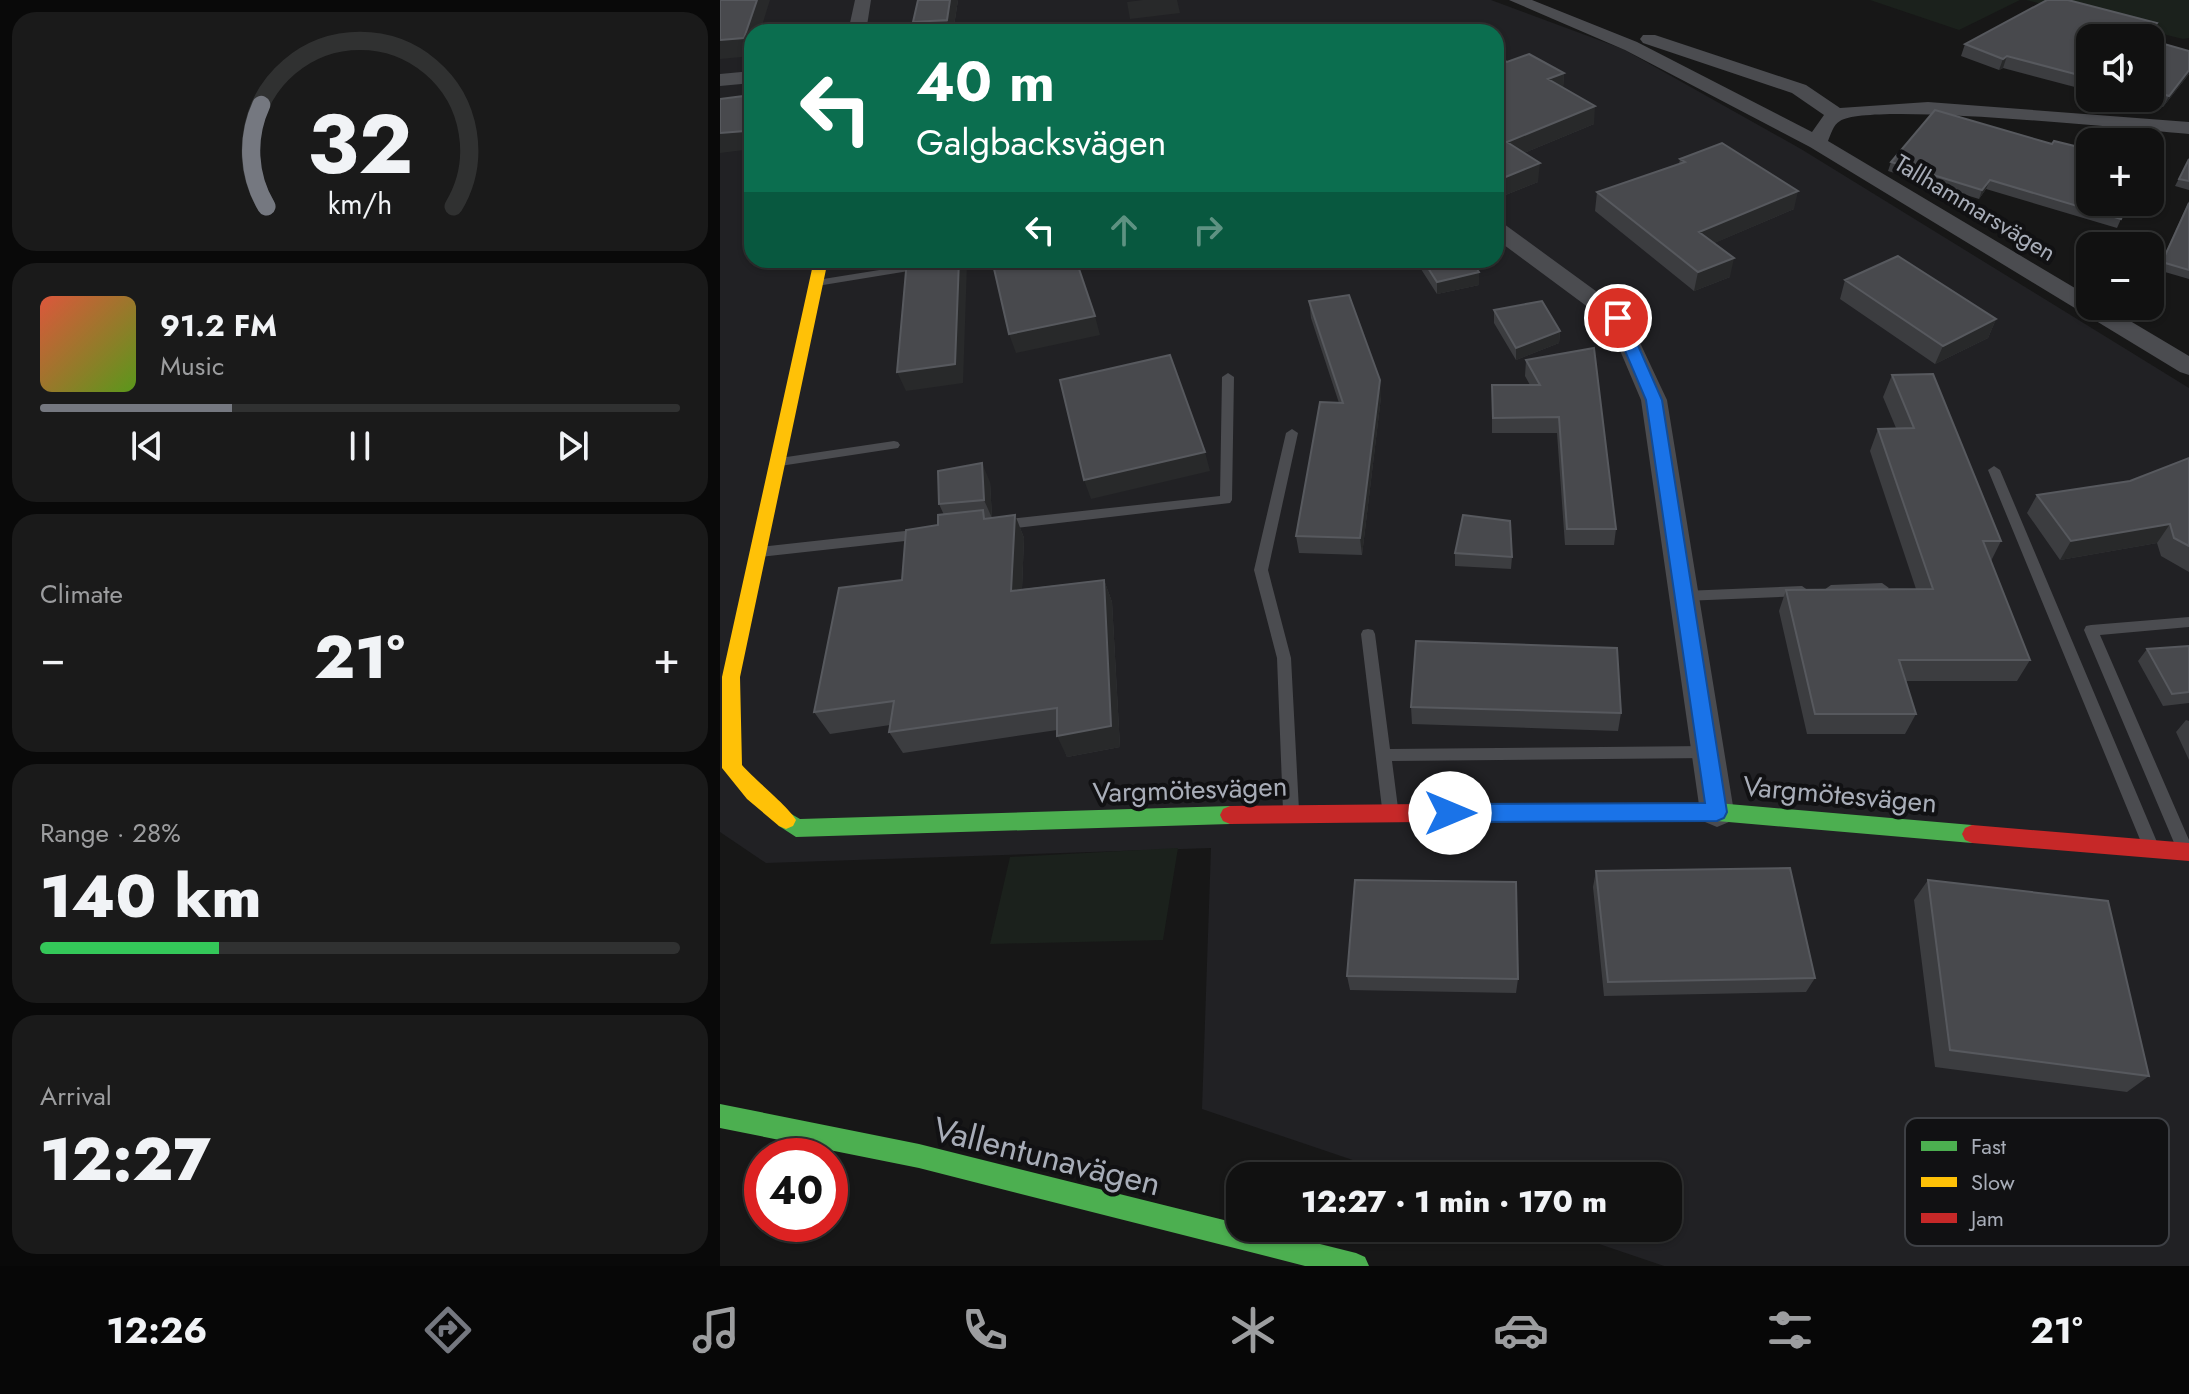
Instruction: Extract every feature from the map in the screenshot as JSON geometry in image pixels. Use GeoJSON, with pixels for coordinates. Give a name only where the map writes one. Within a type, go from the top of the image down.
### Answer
{"type":"FeatureCollection","features":[{"type":"Feature","properties":{"kind":"street"},"geometry":{"type":"LineString","coordinates":[[858,24],[863,0]]}},
{"type":"Feature","properties":{"kind":"street","name":"Tallhammarsvägen"},"geometry":{"type":"LineString","coordinates":[[1517,0],[1631,46],[1817,143],[2189,367]]}},
{"type":"Feature","properties":{"kind":"street"},"geometry":{"type":"LineString","coordinates":[[1640,36],[1799,89],[1836,114],[1824,126],[1817,143]]}},
{"type":"Feature","properties":{"kind":"street"},"geometry":{"type":"LineString","coordinates":[[720,80],[744,78]]}},
{"type":"Feature","properties":{"kind":"street","name":"Tallhammarsvägen"},"geometry":{"type":"LineString","coordinates":[[1836,114],[1928,108],[2189,128]]}},
{"type":"Feature","properties":{"kind":"street"},"geometry":{"type":"LineString","coordinates":[[1504,235],[1618,318],[1654,400],[1717,812]]}},
{"type":"Feature","properties":{"kind":"street","name":"Vargmötesvägen"},"geometry":{"type":"LineString","coordinates":[[820,268],[731,677],[732,768],[754,793],[796,828],[1291,813],[1717,812],[2188,851]]}},
{"type":"Feature","properties":{"kind":"street","name":"Vallentunavägen"},"geometry":{"type":"LineString","coordinates":[[720,1116],[919,1156],[1356,1266]]}},
{"type":"Feature","properties":{"kind":"lane"},"geometry":{"type":"LineString","coordinates":[[817,283],[914,268]]}},
{"type":"Feature","properties":{"kind":"lane"},"geometry":{"type":"LineString","coordinates":[[977,528],[1226,500],[1228,377]]}},
{"type":"Feature","properties":{"kind":"lane"},"geometry":{"type":"LineString","coordinates":[[1291,813],[1284,658],[1261,570],[1292,433]]}},
{"type":"Feature","properties":{"kind":"lane"},"geometry":{"type":"LineString","coordinates":[[778,463],[894,445]]}},
{"type":"Feature","properties":{"kind":"lane"},"geometry":{"type":"LineString","coordinates":[[1994,470],[2151,847]]}},
{"type":"Feature","properties":{"kind":"lane"},"geometry":{"type":"LineString","coordinates":[[758,552],[930,533]]}},
{"type":"Feature","properties":{"kind":"lane"},"geometry":{"type":"LineString","coordinates":[[1684,596],[1882,588]]}},
{"type":"Feature","properties":{"kind":"lane"},"geometry":{"type":"LineString","coordinates":[[2188,851],[2091,630],[2189,622]]}},
{"type":"Feature","properties":{"kind":"lane"},"geometry":{"type":"LineString","coordinates":[[1368,634],[1390,813]]}},
{"type":"Feature","properties":{"kind":"lane"},"geometry":{"type":"LineString","coordinates":[[1383,755],[1708,752]]}},
{"type":"Feature","properties":{"kind":"shaded area"},"geometry":{"type":"Polygon","coordinates":[[[720,0],[1491,0],[1623,49],[1801,149],[2189,388],[2189,1266],[1664,1266],[1593,1242],[1682,1242],[1682,1162],[1359,1162],[1202,1109],[1211,848],[766,863],[720,832],[720,0]]]}},
{"type":"Feature","properties":{"kind":"shaded area"},"geometry":{"type":"Polygon","coordinates":[[[1870,0],[2020,0],[1959,30],[1870,0]]]}},
{"type":"Feature","properties":{"kind":"shaded area"},"geometry":{"type":"Polygon","coordinates":[[[2026,0],[2189,0],[2189,38],[2164,34],[2164,24],[2123,24],[2026,0]]]}},
{"type":"Feature","properties":{"kind":"shaded area"},"geometry":{"type":"Polygon","coordinates":[[[1178,848],[1163,940],[990,944],[1010,857],[1178,848]]]}},
{"type":"Feature","properties":{"kind":"building"},"geometry":{"type":"Polygon","coordinates":[[[720,0],[757,0],[749,24],[744,24],[744,38],[720,40],[720,0]]]}},
{"type":"Feature","properties":{"kind":"building"},"geometry":{"type":"Polygon","coordinates":[[[918,0],[950,0],[947,20],[913,22],[918,0]]]}},
{"type":"Feature","properties":{"kind":"building"},"geometry":{"type":"Polygon","coordinates":[[[2047,0],[2068,0],[2157,23],[2076,24],[2076,74],[2007,56],[2003,59],[1965,44],[2047,0]]]}},
{"type":"Feature","properties":{"kind":"building"},"geometry":{"type":"Polygon","coordinates":[[[2164,44],[2189,51],[2189,70],[2169,96],[2164,94],[2164,44]]]}},
{"type":"Feature","properties":{"kind":"building"},"geometry":{"type":"Polygon","coordinates":[[[1529,54],[1564,73],[1548,79],[1595,106],[1507,142],[1540,163],[1504,178],[1504,60],[1507,62],[1529,54]]]}},
{"type":"Feature","properties":{"kind":"building"},"geometry":{"type":"Polygon","coordinates":[[[744,96],[744,131],[720,133],[720,99],[744,96]]]}},
{"type":"Feature","properties":{"kind":"building"},"geometry":{"type":"Polygon","coordinates":[[[1935,110],[2052,144],[2054,141],[2076,146],[2076,206],[1990,180],[1982,190],[1891,162],[1935,110]]]}},
{"type":"Feature","properties":{"kind":"building"},"geometry":{"type":"Polygon","coordinates":[[[1722,143],[1798,191],[1699,232],[1734,258],[1698,272],[1597,192],[1685,162],[1680,159],[1722,143]]]}},
{"type":"Feature","properties":{"kind":"building"},"geometry":{"type":"Polygon","coordinates":[[[2189,159],[2189,181],[2179,179],[2189,159]]]}},
{"type":"Feature","properties":{"kind":"building"},"geometry":{"type":"Polygon","coordinates":[[[2189,203],[2189,270],[2164,263],[2189,203]]]}},
{"type":"Feature","properties":{"kind":"building"},"geometry":{"type":"Polygon","coordinates":[[[1898,256],[1996,319],[1943,346],[1845,280],[1898,256]]]}},
{"type":"Feature","properties":{"kind":"building"},"geometry":{"type":"Polygon","coordinates":[[[906,268],[959,268],[955,364],[897,372],[906,268]]]}},
{"type":"Feature","properties":{"kind":"building"},"geometry":{"type":"Polygon","coordinates":[[[994,268],[1079,268],[1095,316],[1009,334],[994,268]]]}},
{"type":"Feature","properties":{"kind":"building"},"geometry":{"type":"Polygon","coordinates":[[[1428,268],[1476,268],[1479,272],[1437,282],[1428,268]]]}},
{"type":"Feature","properties":{"kind":"building"},"geometry":{"type":"Polygon","coordinates":[[[1349,295],[1380,380],[1360,538],[1296,536],[1320,402],[1343,403],[1309,301],[1349,295]]]}},
{"type":"Feature","properties":{"kind":"building"},"geometry":{"type":"Polygon","coordinates":[[[1542,301],[1560,331],[1516,348],[1494,310],[1542,301]]]}},
{"type":"Feature","properties":{"kind":"building"},"geometry":{"type":"Polygon","coordinates":[[[1594,348],[1616,529],[1567,529],[1559,417],[1493,418],[1492,385],[1540,385],[1526,360],[1594,348]]]}},
{"type":"Feature","properties":{"kind":"building"},"geometry":{"type":"Polygon","coordinates":[[[1170,355],[1205,452],[1084,480],[1060,380],[1170,355]]]}},
{"type":"Feature","properties":{"kind":"building"},"geometry":{"type":"Polygon","coordinates":[[[1933,374],[2001,541],[1983,541],[2030,660],[1899,660],[1916,714],[1815,714],[1786,590],[1933,589],[1878,429],[1914,428],[1892,375],[1933,374]]]}},
{"type":"Feature","properties":{"kind":"building"},"geometry":{"type":"Polygon","coordinates":[[[2189,458],[2189,546],[2174,538],[2170,524],[2071,541],[2037,495],[2130,481],[2189,458]]]}},
{"type":"Feature","properties":{"kind":"building"},"geometry":{"type":"Polygon","coordinates":[[[982,463],[984,500],[939,504],[938,471],[982,463]]]}},
{"type":"Feature","properties":{"kind":"building"},"geometry":{"type":"Polygon","coordinates":[[[983,510],[984,519],[1015,515],[1011,591],[1104,580],[1111,726],[1057,736],[1057,708],[889,732],[894,701],[814,712],[839,588],[902,580],[906,530],[938,525],[938,515],[983,510]]]}},
{"type":"Feature","properties":{"kind":"building"},"geometry":{"type":"Polygon","coordinates":[[[1463,515],[1510,521],[1512,557],[1455,553],[1463,515]]]}},
{"type":"Feature","properties":{"kind":"building"},"geometry":{"type":"Polygon","coordinates":[[[1416,641],[1617,648],[1621,713],[1411,707],[1416,641]]]}},
{"type":"Feature","properties":{"kind":"building"},"geometry":{"type":"Polygon","coordinates":[[[2189,646],[2189,692],[2172,694],[2147,649],[2189,646]]]}},
{"type":"Feature","properties":{"kind":"building"},"geometry":{"type":"Polygon","coordinates":[[[1790,868],[1815,978],[1608,982],[1596,871],[1790,868]]]}},
{"type":"Feature","properties":{"kind":"building"},"geometry":{"type":"Polygon","coordinates":[[[1355,880],[1516,882],[1518,979],[1347,976],[1355,880]]]}},
{"type":"Feature","properties":{"kind":"building"},"geometry":{"type":"Polygon","coordinates":[[[1928,880],[2108,901],[2149,1076],[1950,1050],[1928,880]]]}},
{"type":"Feature","properties":{"kind":"traffic: fast"},"geometry":{"type":"LineString","coordinates":[[1538,812],[1717,812],[1972,834]]}},
{"type":"Feature","properties":{"kind":"traffic: fast"},"geometry":{"type":"LineString","coordinates":[[786,820],[796,828],[1230,815]]}},
{"type":"Feature","properties":{"kind":"traffic: fast"},"geometry":{"type":"LineString","coordinates":[[720,1116],[919,1156],[1356,1266]]}},
{"type":"Feature","properties":{"kind":"traffic: slow"},"geometry":{"type":"LineString","coordinates":[[786,820],[754,793],[732,768],[731,677],[819,268]]}},
{"type":"Feature","properties":{"kind":"traffic: jam"},"geometry":{"type":"LineString","coordinates":[[1230,815],[1538,812]]}},
{"type":"Feature","properties":{"kind":"traffic: jam"},"geometry":{"type":"LineString","coordinates":[[1972,834],[2189,852]]}},
{"type":"Feature","properties":{"kind":"route"},"geometry":{"type":"LineString","coordinates":[[1450,813],[1717,812],[1654,400],[1618,318]]}}]}
